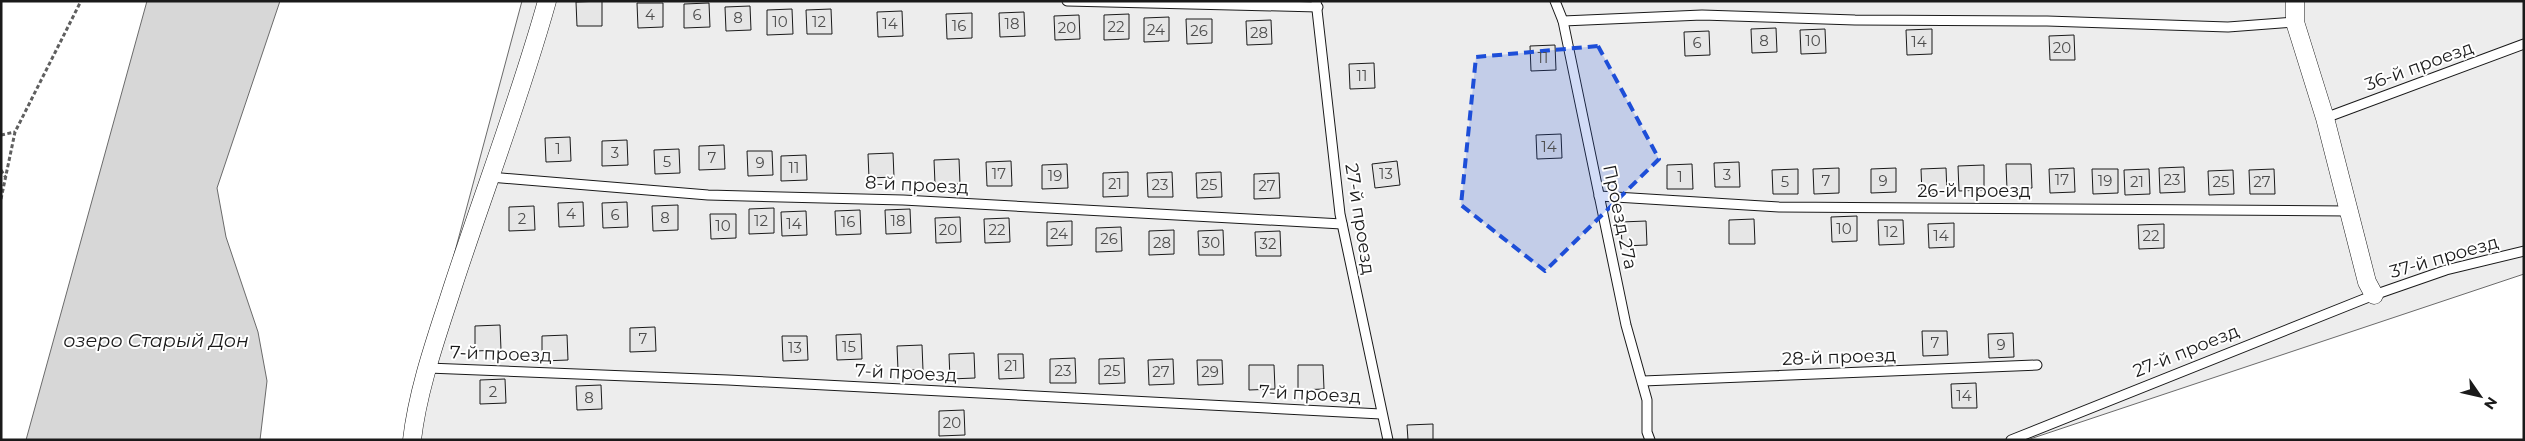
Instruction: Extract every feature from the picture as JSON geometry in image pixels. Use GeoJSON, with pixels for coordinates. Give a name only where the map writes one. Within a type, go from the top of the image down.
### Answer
{"type":"FeatureCollection","features":[{"type":"Feature","properties":{"kind":"street"},"geometry":{"type":"LineString","coordinates":[[412,440],[437,335],[528,68],[547,1]]}},
{"type":"Feature","properties":{"kind":"street"},"geometry":{"type":"LineString","coordinates":[[2295,1],[2295,22],[2325,118],[2367,282],[2374,295]]}},
{"type":"Feature","properties":{"kind":"lane"},"geometry":{"type":"LineString","coordinates":[[1067,1],[1317,4]]}},
{"type":"Feature","properties":{"kind":"lane","name":"Проезд 27а"},"geometry":{"type":"LineString","coordinates":[[1555,1],[1564,21],[1626,324],[1643,381],[1647,400],[1647,432],[1650,440]]}},
{"type":"Feature","properties":{"kind":"lane","name":"27-й проезд"},"geometry":{"type":"LineString","coordinates":[[1317,4],[1342,224],[1388,440]]}},
{"type":"Feature","properties":{"kind":"lane"},"geometry":{"type":"LineString","coordinates":[[1564,21],[1702,14],[1855,20],[2047,21],[2228,27],[2295,22]]}},
{"type":"Feature","properties":{"kind":"lane","name":"36-й проезд"},"geometry":{"type":"LineString","coordinates":[[2325,118],[2524,44]]}},
{"type":"Feature","properties":{"kind":"lane","name":"8-й проезд"},"geometry":{"type":"LineString","coordinates":[[490,178],[708,195],[903,200],[1342,224]]}},
{"type":"Feature","properties":{"kind":"lane","name":"26-й проезд"},"geometry":{"type":"LineString","coordinates":[[1599,196],[1779,207],[2349,211]]}},
{"type":"Feature","properties":{"kind":"lane","name":"37-й проезд"},"geometry":{"type":"LineString","coordinates":[[2374,295],[2446,270],[2524,251]]}},
{"type":"Feature","properties":{"kind":"lane","name":"27-й проезд"},"geometry":{"type":"LineString","coordinates":[[2011,440],[2374,295]]}},
{"type":"Feature","properties":{"kind":"lane","name":"28-й проезд"},"geometry":{"type":"LineString","coordinates":[[1643,381],[2037,365]]}},
{"type":"Feature","properties":{"kind":"lane","name":"7-й проезд"},"geometry":{"type":"LineString","coordinates":[[428,368],[718,380],[1381,414]]}},
{"type":"Feature","properties":{"kind":"path"},"geometry":{"type":"LineString","coordinates":[[1,199],[15,132],[81,1]]}},
{"type":"Feature","properties":{"kind":"path"},"geometry":{"type":"LineString","coordinates":[[1,135],[15,132]]}},
{"type":"Feature","properties":{"kind":"path"},"geometry":{"type":"LineString","coordinates":[[1,170],[6,178]]}},
{"type":"Feature","properties":{"kind":"highlighted area"},"geometry":{"type":"Polygon","coordinates":[[[1598,46],[1659,159],[1545,271],[1461,205],[1476,57],[1598,46]]]}},
{"type":"Feature","properties":{"kind":"shaded area"},"geometry":{"type":"Polygon","coordinates":[[[522,1],[2524,1],[2524,274],[2027,440],[408,440],[412,412],[522,1]]]}},
{"type":"Feature","properties":{"kind":"water","name":"озеро Старый Дон"},"geometry":{"type":"Polygon","coordinates":[[[147,1],[280,1],[217,188],[226,237],[258,332],[267,381],[260,440],[26,440],[147,1]]]}},
{"type":"Feature","properties":{"kind":"building"},"geometry":{"type":"Polygon","coordinates":[[[602,1],[602,26],[577,26],[576,2],[602,1]]]}},
{"type":"Feature","properties":{"kind":"building"},"geometry":{"type":"Polygon","coordinates":[[[637,3],[663,3],[663,27],[638,28],[637,3]]]}},
{"type":"Feature","properties":{"kind":"building"},"geometry":{"type":"Polygon","coordinates":[[[709,3],[710,27],[684,28],[684,4],[709,3]]]}},
{"type":"Feature","properties":{"kind":"building"},"geometry":{"type":"Polygon","coordinates":[[[750,6],[751,30],[726,31],[725,7],[750,6]]]}},
{"type":"Feature","properties":{"kind":"building"},"geometry":{"type":"Polygon","coordinates":[[[792,9],[793,34],[767,35],[767,10],[792,9]]]}},
{"type":"Feature","properties":{"kind":"building"},"geometry":{"type":"Polygon","coordinates":[[[831,9],[832,34],[807,34],[806,10],[831,9]]]}},
{"type":"Feature","properties":{"kind":"building"},"geometry":{"type":"Polygon","coordinates":[[[902,11],[903,36],[878,37],[877,12],[902,11]]]}},
{"type":"Feature","properties":{"kind":"building"},"geometry":{"type":"Polygon","coordinates":[[[1024,12],[1025,36],[1000,37],[999,13],[1024,12]]]}},
{"type":"Feature","properties":{"kind":"building"},"geometry":{"type":"Polygon","coordinates":[[[972,13],[972,38],[947,39],[946,14],[972,13]]]}},
{"type":"Feature","properties":{"kind":"building"},"geometry":{"type":"Polygon","coordinates":[[[1129,14],[1129,39],[1104,40],[1104,15],[1129,14]]]}},
{"type":"Feature","properties":{"kind":"building"},"geometry":{"type":"Polygon","coordinates":[[[1079,15],[1080,39],[1055,40],[1054,16],[1079,15]]]}},
{"type":"Feature","properties":{"kind":"building"},"geometry":{"type":"Polygon","coordinates":[[[1169,17],[1169,41],[1144,42],[1144,18],[1169,17]]]}},
{"type":"Feature","properties":{"kind":"building"},"geometry":{"type":"Polygon","coordinates":[[[1186,19],[1212,19],[1212,43],[1187,44],[1186,19]]]}},
{"type":"Feature","properties":{"kind":"building"},"geometry":{"type":"Polygon","coordinates":[[[1271,20],[1272,44],[1247,45],[1246,21],[1271,20]]]}},
{"type":"Feature","properties":{"kind":"building"},"geometry":{"type":"Polygon","coordinates":[[[1776,28],[1777,52],[1752,53],[1751,29],[1776,28]]]}},
{"type":"Feature","properties":{"kind":"building"},"geometry":{"type":"Polygon","coordinates":[[[1825,29],[1826,53],[1801,54],[1800,30],[1825,29]]]}},
{"type":"Feature","properties":{"kind":"building"},"geometry":{"type":"Polygon","coordinates":[[[1932,29],[1932,54],[1907,55],[1906,30],[1932,29]]]}},
{"type":"Feature","properties":{"kind":"building"},"geometry":{"type":"Polygon","coordinates":[[[1709,31],[1710,55],[1685,56],[1684,32],[1709,31]]]}},
{"type":"Feature","properties":{"kind":"building"},"geometry":{"type":"Polygon","coordinates":[[[2074,35],[2075,60],[2050,60],[2049,36],[2074,35]]]}},
{"type":"Feature","properties":{"kind":"building"},"geometry":{"type":"Polygon","coordinates":[[[1555,45],[1556,70],[1531,71],[1530,46],[1555,45]]]}},
{"type":"Feature","properties":{"kind":"building"},"geometry":{"type":"Polygon","coordinates":[[[1374,63],[1375,88],[1350,89],[1349,64],[1374,63]]]}},
{"type":"Feature","properties":{"kind":"building"},"geometry":{"type":"Polygon","coordinates":[[[1561,134],[1562,158],[1537,159],[1536,135],[1561,134]]]}},
{"type":"Feature","properties":{"kind":"building"},"geometry":{"type":"Polygon","coordinates":[[[570,137],[571,161],[546,162],[545,138],[570,137]]]}},
{"type":"Feature","properties":{"kind":"building"},"geometry":{"type":"Polygon","coordinates":[[[627,140],[628,165],[602,166],[602,141],[627,140]]]}},
{"type":"Feature","properties":{"kind":"building"},"geometry":{"type":"Polygon","coordinates":[[[724,145],[725,169],[699,170],[699,146],[724,145]]]}},
{"type":"Feature","properties":{"kind":"building"},"geometry":{"type":"Polygon","coordinates":[[[679,149],[680,173],[655,174],[654,150],[679,149]]]}},
{"type":"Feature","properties":{"kind":"building"},"geometry":{"type":"Polygon","coordinates":[[[747,151],[772,151],[773,175],[748,176],[747,151]]]}},
{"type":"Feature","properties":{"kind":"building"},"geometry":{"type":"Polygon","coordinates":[[[893,153],[894,177],[869,178],[868,154],[893,153]]]}},
{"type":"Feature","properties":{"kind":"building"},"geometry":{"type":"Polygon","coordinates":[[[806,155],[807,180],[781,181],[781,156],[806,155]]]}},
{"type":"Feature","properties":{"kind":"building"},"geometry":{"type":"Polygon","coordinates":[[[959,159],[960,184],[935,184],[934,160],[959,159]]]}},
{"type":"Feature","properties":{"kind":"building"},"geometry":{"type":"Polygon","coordinates":[[[1011,161],[1012,186],[987,186],[986,162],[1011,161]]]}},
{"type":"Feature","properties":{"kind":"building"},"geometry":{"type":"Polygon","coordinates":[[[1397,161],[1400,185],[1375,188],[1372,164],[1397,161]]]}},
{"type":"Feature","properties":{"kind":"building"},"geometry":{"type":"Polygon","coordinates":[[[1739,162],[1740,187],[1715,187],[1714,163],[1739,162]]]}},
{"type":"Feature","properties":{"kind":"building"},"geometry":{"type":"Polygon","coordinates":[[[1067,164],[1068,188],[1042,189],[1042,165],[1067,164]]]}},
{"type":"Feature","properties":{"kind":"building"},"geometry":{"type":"Polygon","coordinates":[[[1692,164],[1693,189],[1667,189],[1667,165],[1692,164]]]}},
{"type":"Feature","properties":{"kind":"building"},"geometry":{"type":"Polygon","coordinates":[[[2006,164],[2031,164],[2032,188],[2007,189],[2006,164]]]}},
{"type":"Feature","properties":{"kind":"building"},"geometry":{"type":"Polygon","coordinates":[[[1984,165],[1984,190],[1959,191],[1958,166],[1984,165]]]}},
{"type":"Feature","properties":{"kind":"building"},"geometry":{"type":"Polygon","coordinates":[[[2184,167],[2185,192],[2160,193],[2159,168],[2184,167]]]}},
{"type":"Feature","properties":{"kind":"building"},"geometry":{"type":"Polygon","coordinates":[[[1839,168],[1839,193],[1814,194],[1813,169],[1839,168]]]}},
{"type":"Feature","properties":{"kind":"building"},"geometry":{"type":"Polygon","coordinates":[[[1896,168],[1896,192],[1871,193],[1871,169],[1896,168]]]}},
{"type":"Feature","properties":{"kind":"building"},"geometry":{"type":"Polygon","coordinates":[[[1946,168],[1947,193],[1922,194],[1921,169],[1946,168]]]}},
{"type":"Feature","properties":{"kind":"building"},"geometry":{"type":"Polygon","coordinates":[[[2074,168],[2075,192],[2050,193],[2049,169],[2074,168]]]}},
{"type":"Feature","properties":{"kind":"building"},"geometry":{"type":"Polygon","coordinates":[[[1798,169],[1798,194],[1773,194],[1772,170],[1798,169]]]}},
{"type":"Feature","properties":{"kind":"building"},"geometry":{"type":"Polygon","coordinates":[[[2092,169],[2118,169],[2118,193],[2093,194],[2092,169]]]}},
{"type":"Feature","properties":{"kind":"building"},"geometry":{"type":"Polygon","coordinates":[[[2149,169],[2150,194],[2125,195],[2124,170],[2149,169]]]}},
{"type":"Feature","properties":{"kind":"building"},"geometry":{"type":"Polygon","coordinates":[[[2274,169],[2275,194],[2250,194],[2249,170],[2274,169]]]}},
{"type":"Feature","properties":{"kind":"building"},"geometry":{"type":"Polygon","coordinates":[[[2233,170],[2234,194],[2209,195],[2208,171],[2233,170]]]}},
{"type":"Feature","properties":{"kind":"building"},"geometry":{"type":"Polygon","coordinates":[[[1128,172],[1128,196],[1103,197],[1103,173],[1128,172]]]}},
{"type":"Feature","properties":{"kind":"building"},"geometry":{"type":"Polygon","coordinates":[[[1172,172],[1173,197],[1148,197],[1147,173],[1172,172]]]}},
{"type":"Feature","properties":{"kind":"building"},"geometry":{"type":"Polygon","coordinates":[[[1221,172],[1222,197],[1197,198],[1196,173],[1221,172]]]}},
{"type":"Feature","properties":{"kind":"building"},"geometry":{"type":"Polygon","coordinates":[[[1279,173],[1280,198],[1254,199],[1254,174],[1279,173]]]}},
{"type":"Feature","properties":{"kind":"building"},"geometry":{"type":"Polygon","coordinates":[[[583,202],[584,226],[559,227],[558,203],[583,202]]]}},
{"type":"Feature","properties":{"kind":"building"},"geometry":{"type":"Polygon","coordinates":[[[627,202],[628,227],[603,228],[602,203],[627,202]]]}},
{"type":"Feature","properties":{"kind":"building"},"geometry":{"type":"Polygon","coordinates":[[[678,205],[678,230],[653,231],[652,206],[678,205]]]}},
{"type":"Feature","properties":{"kind":"building"},"geometry":{"type":"Polygon","coordinates":[[[534,206],[535,230],[509,231],[509,207],[534,206]]]}},
{"type":"Feature","properties":{"kind":"building"},"geometry":{"type":"Polygon","coordinates":[[[774,208],[774,233],[749,234],[749,209],[774,208]]]}},
{"type":"Feature","properties":{"kind":"building"},"geometry":{"type":"Polygon","coordinates":[[[910,209],[911,233],[886,234],[885,210],[910,209]]]}},
{"type":"Feature","properties":{"kind":"building"},"geometry":{"type":"Polygon","coordinates":[[[860,210],[861,234],[836,235],[835,211],[860,210]]]}},
{"type":"Feature","properties":{"kind":"building"},"geometry":{"type":"Polygon","coordinates":[[[806,211],[807,235],[782,236],[781,212],[806,211]]]}},
{"type":"Feature","properties":{"kind":"building"},"geometry":{"type":"Polygon","coordinates":[[[710,214],[736,214],[736,238],[711,239],[710,214]]]}},
{"type":"Feature","properties":{"kind":"building"},"geometry":{"type":"Polygon","coordinates":[[[1857,216],[1857,241],[1832,242],[1831,217],[1857,216]]]}},
{"type":"Feature","properties":{"kind":"building"},"geometry":{"type":"Polygon","coordinates":[[[960,217],[961,242],[936,243],[935,218],[960,217]]]}},
{"type":"Feature","properties":{"kind":"building"},"geometry":{"type":"Polygon","coordinates":[[[1009,218],[1010,242],[985,243],[984,219],[1009,218]]]}},
{"type":"Feature","properties":{"kind":"building"},"geometry":{"type":"Polygon","coordinates":[[[1754,219],[1755,244],[1729,244],[1729,220],[1754,219]]]}},
{"type":"Feature","properties":{"kind":"building"},"geometry":{"type":"Polygon","coordinates":[[[1878,220],[1903,220],[1904,244],[1879,245],[1878,220]]]}},
{"type":"Feature","properties":{"kind":"building"},"geometry":{"type":"Polygon","coordinates":[[[1072,221],[1072,245],[1047,246],[1047,222],[1072,221]]]}},
{"type":"Feature","properties":{"kind":"building"},"geometry":{"type":"Polygon","coordinates":[[[1646,221],[1647,245],[1622,246],[1621,222],[1646,221]]]}},
{"type":"Feature","properties":{"kind":"building"},"geometry":{"type":"Polygon","coordinates":[[[1954,223],[1954,247],[1929,248],[1928,224],[1954,223]]]}},
{"type":"Feature","properties":{"kind":"building"},"geometry":{"type":"Polygon","coordinates":[[[2164,224],[2164,248],[2139,249],[2138,225],[2164,224]]]}},
{"type":"Feature","properties":{"kind":"building"},"geometry":{"type":"Polygon","coordinates":[[[1121,227],[1122,251],[1096,252],[1096,228],[1121,227]]]}},
{"type":"Feature","properties":{"kind":"building"},"geometry":{"type":"Polygon","coordinates":[[[1174,230],[1174,254],[1149,255],[1149,231],[1174,230]]]}},
{"type":"Feature","properties":{"kind":"building"},"geometry":{"type":"Polygon","coordinates":[[[1223,230],[1224,255],[1199,255],[1198,231],[1223,230]]]}},
{"type":"Feature","properties":{"kind":"building"},"geometry":{"type":"Polygon","coordinates":[[[1280,231],[1281,256],[1256,256],[1255,232],[1280,231]]]}},
{"type":"Feature","properties":{"kind":"building"},"geometry":{"type":"Polygon","coordinates":[[[500,325],[501,350],[475,351],[475,326],[500,325]]]}},
{"type":"Feature","properties":{"kind":"building"},"geometry":{"type":"Polygon","coordinates":[[[655,327],[656,351],[630,352],[630,328],[655,327]]]}},
{"type":"Feature","properties":{"kind":"building"},"geometry":{"type":"Polygon","coordinates":[[[1922,331],[1947,331],[1948,355],[1923,356],[1922,331]]]}},
{"type":"Feature","properties":{"kind":"building"},"geometry":{"type":"Polygon","coordinates":[[[2013,333],[2014,357],[1989,358],[1988,334],[2013,333]]]}},
{"type":"Feature","properties":{"kind":"building"},"geometry":{"type":"Polygon","coordinates":[[[861,334],[862,359],[837,360],[836,335],[861,334]]]}},
{"type":"Feature","properties":{"kind":"building"},"geometry":{"type":"Polygon","coordinates":[[[567,335],[568,360],[542,361],[542,336],[567,335]]]}},
{"type":"Feature","properties":{"kind":"building"},"geometry":{"type":"Polygon","coordinates":[[[782,336],[807,336],[808,360],[783,361],[782,336]]]}},
{"type":"Feature","properties":{"kind":"building"},"geometry":{"type":"Polygon","coordinates":[[[922,345],[923,370],[898,370],[897,346],[922,345]]]}},
{"type":"Feature","properties":{"kind":"building"},"geometry":{"type":"Polygon","coordinates":[[[974,353],[975,378],[950,379],[949,354],[974,353]]]}},
{"type":"Feature","properties":{"kind":"building"},"geometry":{"type":"Polygon","coordinates":[[[998,354],[1023,354],[1024,378],[999,379],[998,354]]]}},
{"type":"Feature","properties":{"kind":"building"},"geometry":{"type":"Polygon","coordinates":[[[1075,358],[1076,383],[1050,383],[1050,359],[1075,358]]]}},
{"type":"Feature","properties":{"kind":"building"},"geometry":{"type":"Polygon","coordinates":[[[1124,358],[1125,383],[1099,384],[1099,359],[1124,358]]]}},
{"type":"Feature","properties":{"kind":"building"},"geometry":{"type":"Polygon","coordinates":[[[1173,359],[1174,384],[1149,385],[1148,360],[1173,359]]]}},
{"type":"Feature","properties":{"kind":"building"},"geometry":{"type":"Polygon","coordinates":[[[1197,360],[1222,360],[1223,384],[1198,385],[1197,360]]]}},
{"type":"Feature","properties":{"kind":"building"},"geometry":{"type":"Polygon","coordinates":[[[1249,365],[1274,365],[1275,389],[1249,390],[1249,365]]]}},
{"type":"Feature","properties":{"kind":"building"},"geometry":{"type":"Polygon","coordinates":[[[1298,365],[1323,365],[1324,389],[1298,390],[1298,365]]]}},
{"type":"Feature","properties":{"kind":"building"},"geometry":{"type":"Polygon","coordinates":[[[505,379],[506,403],[480,404],[480,380],[505,379]]]}},
{"type":"Feature","properties":{"kind":"building"},"geometry":{"type":"Polygon","coordinates":[[[1976,383],[1977,408],[1952,408],[1951,384],[1976,383]]]}},
{"type":"Feature","properties":{"kind":"building"},"geometry":{"type":"Polygon","coordinates":[[[601,385],[602,409],[577,410],[576,386],[601,385]]]}},
{"type":"Feature","properties":{"kind":"building"},"geometry":{"type":"Polygon","coordinates":[[[964,410],[965,435],[939,436],[939,411],[964,410]]]}},
{"type":"Feature","properties":{"kind":"building"},"geometry":{"type":"Polygon","coordinates":[[[1433,424],[1433,440],[1408,440],[1407,425],[1433,424]]]}}]}
